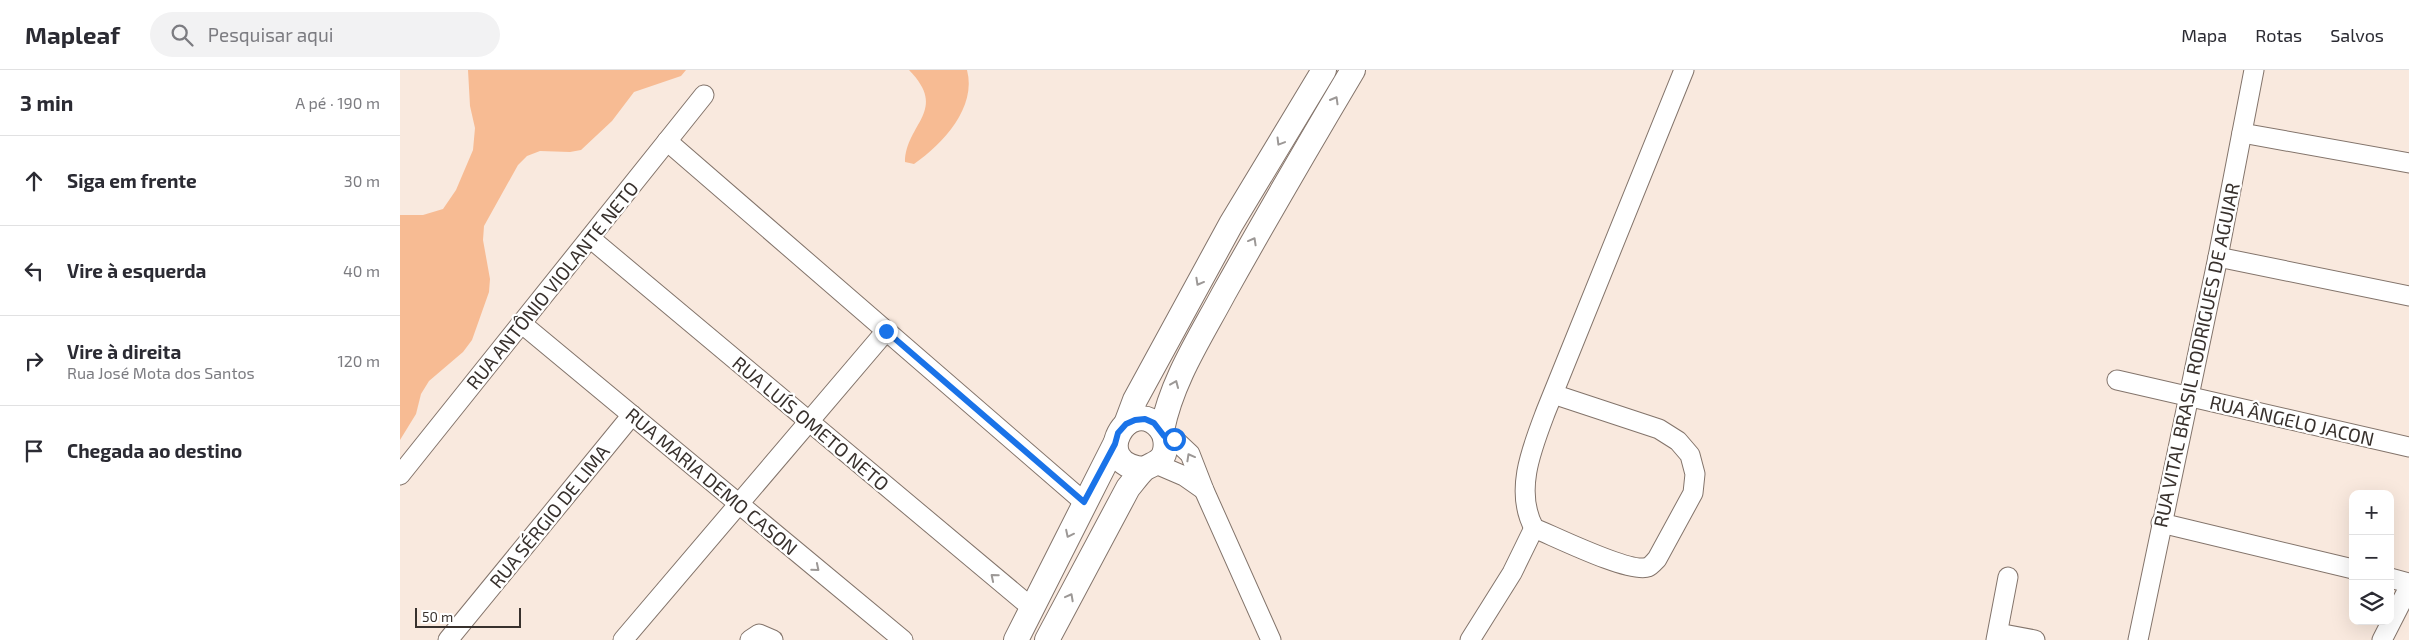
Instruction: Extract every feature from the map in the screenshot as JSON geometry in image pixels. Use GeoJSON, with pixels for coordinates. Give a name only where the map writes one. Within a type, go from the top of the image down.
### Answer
{"type":"FeatureCollection","features":[{"type":"Feature","properties":{"kind":"main road"},"geometry":{"type":"LineString","coordinates":[[1016,640],[1120,434],[1135,400],[1231,224],[1324,70]]}},
{"type":"Feature","properties":{"kind":"main road"},"geometry":{"type":"LineString","coordinates":[[1163,433],[1167,403],[1179,376],[1255,236],[1353,70]]}},
{"type":"Feature","properties":{"kind":"main road"},"geometry":{"type":"LineString","coordinates":[[1047,640],[1128,488],[1164,454],[1166,442],[1163,433],[1154,423],[1145,419],[1135,420],[1120,434],[1117,455],[1124,463],[1133,468],[1150,467]]}},
{"type":"Feature","properties":{"kind":"street"},"geometry":{"type":"LineString","coordinates":[[1553,394],[1659,430],[1678,441],[1690,455],[1695,474],[1693,493],[1657,559],[1649,567],[1638,568],[1614,561],[1534,528],[1526,510],[1525,483],[1539,428],[1684,70]]}},
{"type":"Feature","properties":{"kind":"street","name":"RUA VITAL BRASIL RODRIGUES DE AGUIAR"},"geometry":{"type":"LineString","coordinates":[[2138,640],[2218,257],[2254,70]]}},
{"type":"Feature","properties":{"kind":"street","name":"RUA ANTÔNIO VIOLANTE NETO"},"geometry":{"type":"LineString","coordinates":[[400,475],[704,95]]}},
{"type":"Feature","properties":{"kind":"street"},"geometry":{"type":"LineString","coordinates":[[2242,133],[2409,163]]}},
{"type":"Feature","properties":{"kind":"street"},"geometry":{"type":"LineString","coordinates":[[667,141],[1084,502]]}},
{"type":"Feature","properties":{"kind":"street","name":"RUA LUÍS OMETO NETO"},"geometry":{"type":"LineString","coordinates":[[590,238],[1032,608]]}},
{"type":"Feature","properties":{"kind":"street"},"geometry":{"type":"LineString","coordinates":[[2218,257],[2409,296]]}},
{"type":"Feature","properties":{"kind":"street","name":"RUA MARIA DEMO CASON"},"geometry":{"type":"LineString","coordinates":[[522,323],[903,640]]}},
{"type":"Feature","properties":{"kind":"street"},"geometry":{"type":"LineString","coordinates":[[623,640],[886,331]]}},
{"type":"Feature","properties":{"kind":"street","name":"RUA ÂNGELO JACON"},"geometry":{"type":"LineString","coordinates":[[2117,380],[2409,446]]}},
{"type":"Feature","properties":{"kind":"street","name":"RUA SÉRGIO DE LIMA"},"geometry":{"type":"LineString","coordinates":[[448,640],[632,415]]}},
{"type":"Feature","properties":{"kind":"street"},"geometry":{"type":"LineString","coordinates":[[1163,433],[1174,439],[1190,454],[1204,490],[1271,640]]}},
{"type":"Feature","properties":{"kind":"street"},"geometry":{"type":"LineString","coordinates":[[1150,467],[1184,476],[1204,490]]}},
{"type":"Feature","properties":{"kind":"street"},"geometry":{"type":"LineString","coordinates":[[2161,523],[2349,568]]}},
{"type":"Feature","properties":{"kind":"street"},"geometry":{"type":"LineString","coordinates":[[1470,640],[1516,566],[1534,528]]}},
{"type":"Feature","properties":{"kind":"street"},"geometry":{"type":"LineString","coordinates":[[2008,577],[1997,637],[2035,640]]}},
{"type":"Feature","properties":{"kind":"street"},"geometry":{"type":"LineString","coordinates":[[2394,579],[2409,583]]}},
{"type":"Feature","properties":{"kind":"street"},"geometry":{"type":"LineString","coordinates":[[2382,640],[2409,587]]}},
{"type":"Feature","properties":{"kind":"street"},"geometry":{"type":"LineString","coordinates":[[750,640],[759,634],[773,640]]}},
{"type":"Feature","properties":{"kind":"shaded area"},"geometry":{"type":"Polygon","coordinates":[[[468,70],[686,70],[681,76],[634,92],[612,121],[581,150],[570,152],[540,151],[527,156],[518,165],[484,226],[483,240],[490,279],[489,292],[472,340],[463,352],[429,381],[421,394],[416,414],[400,440],[400,215],[423,215],[443,209],[456,190],[473,150],[475,128],[470,106],[468,70]]]}},
{"type":"Feature","properties":{"kind":"shaded area"},"geometry":{"type":"Polygon","coordinates":[[[909,70],[967,70],[969,84],[962,111],[955,123],[936,146],[914,164],[905,162],[907,149],[926,107],[925,96],[920,84],[909,70]]]}},
{"type":"Feature","properties":{"kind":"route"},"geometry":{"type":"LineString","coordinates":[[886,331],[1084,502],[1115,444],[1118,433],[1126,424],[1135,420],[1145,419],[1154,423],[1162,430],[1164,436],[1174,439]]}}]}
